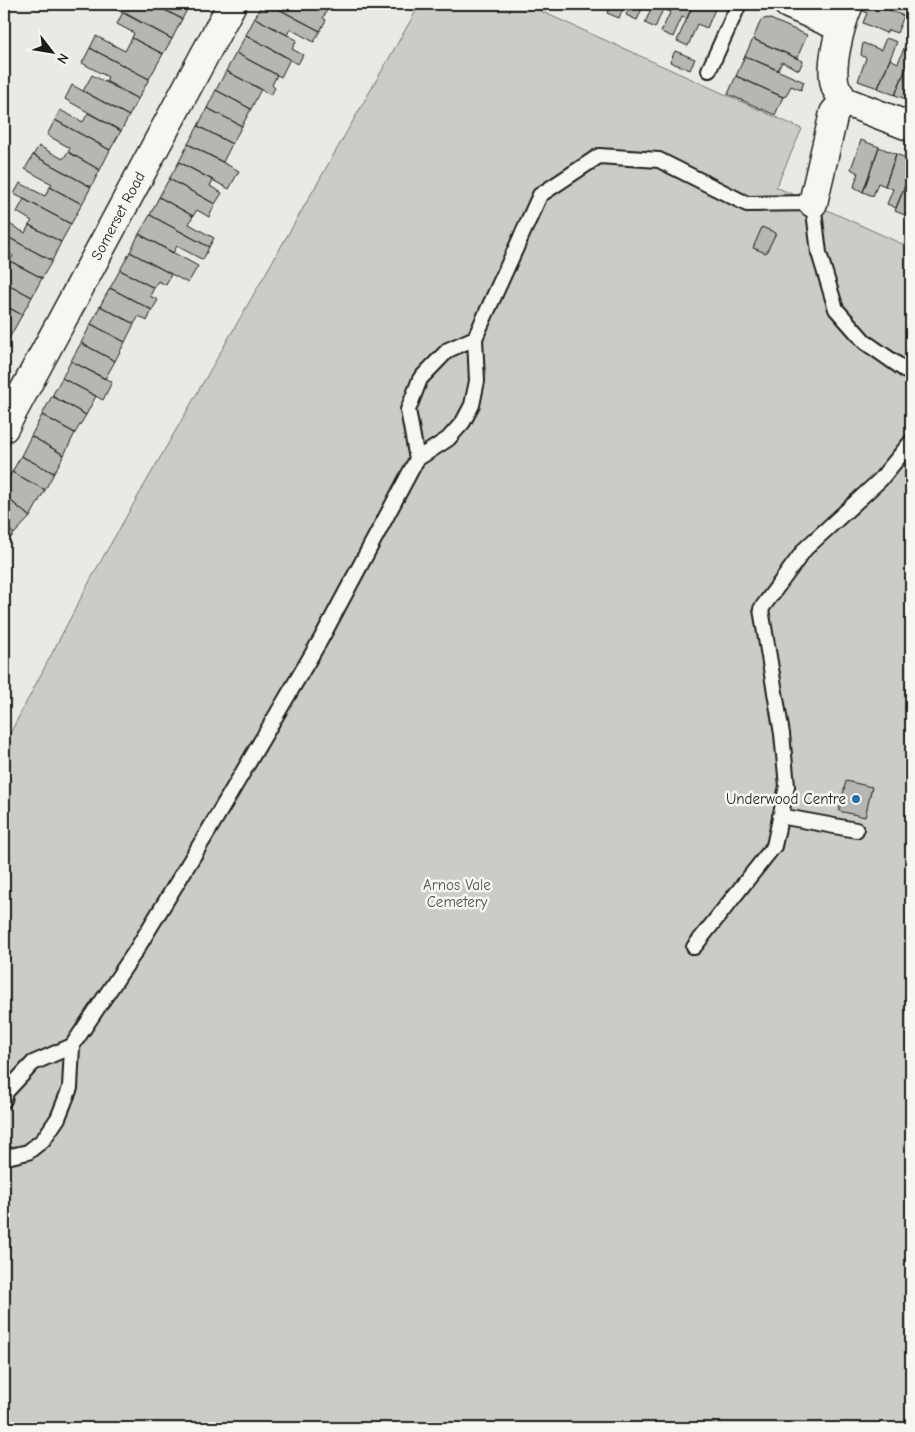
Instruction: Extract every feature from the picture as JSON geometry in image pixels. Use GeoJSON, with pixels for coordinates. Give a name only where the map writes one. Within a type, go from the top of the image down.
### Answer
{"type":"FeatureCollection","features":[{"type":"Feature","properties":{"kind":"street","name":"Somerset Road"},"geometry":{"type":"LineString","coordinates":[[4,428],[232,4]]}},
{"type":"Feature","properties":{"kind":"street"},"geometry":{"type":"LineString","coordinates":[[788,4],[846,12],[834,66],[835,87],[844,101],[911,127]]}},
{"type":"Feature","properties":{"kind":"street"},"geometry":{"type":"LineString","coordinates":[[813,203],[834,113],[844,101]]}},
{"type":"Feature","properties":{"kind":"lane"},"geometry":{"type":"LineString","coordinates":[[710,70],[738,4]]}},
{"type":"Feature","properties":{"kind":"lane"},"geometry":{"type":"LineString","coordinates":[[4,1154],[11,1156],[28,1152],[43,1140],[58,1118],[70,1088],[72,1046],[135,952],[236,784],[321,639],[417,459],[448,439],[463,422],[472,405],[478,381],[475,338],[540,195],[599,156],[659,160],[747,204],[813,203],[819,254],[836,309],[865,342],[911,374]]}},
{"type":"Feature","properties":{"kind":"lane"},"geometry":{"type":"LineString","coordinates":[[417,459],[408,410],[420,379],[448,350],[475,338]]}},
{"type":"Feature","properties":{"kind":"lane"},"geometry":{"type":"LineString","coordinates":[[694,947],[774,846],[788,786],[782,734],[761,610],[805,549],[880,480],[911,442]]}},
{"type":"Feature","properties":{"kind":"lane"},"geometry":{"type":"LineString","coordinates":[[780,816],[856,830]]}},
{"type":"Feature","properties":{"kind":"lane"},"geometry":{"type":"LineString","coordinates":[[4,1100],[6,1092],[33,1063],[72,1046]]}},
{"type":"Feature","properties":{"kind":"shaded area"},"geometry":{"type":"Polygon","coordinates":[[[874,4],[911,4],[911,19],[874,4]]]}},
{"type":"Feature","properties":{"kind":"green space","name":"Arnos Vale Cemetery"},"geometry":{"type":"Polygon","coordinates":[[[420,4],[525,4],[802,129],[776,187],[911,248],[911,1428],[4,1428],[4,745],[94,573],[420,4]]]}},
{"type":"Feature","properties":{"kind":"building"},"geometry":{"type":"Polygon","coordinates":[[[112,4],[153,4],[182,19],[172,39],[110,6],[112,4]]]}},
{"type":"Feature","properties":{"kind":"building"},"geometry":{"type":"Polygon","coordinates":[[[153,4],[190,4],[182,19],[153,4]]]}},
{"type":"Feature","properties":{"kind":"building"},"geometry":{"type":"Polygon","coordinates":[[[262,4],[269,4],[320,31],[314,42],[290,29],[287,35],[255,18],[262,4]]]}},
{"type":"Feature","properties":{"kind":"building"},"geometry":{"type":"Polygon","coordinates":[[[269,4],[317,4],[327,10],[323,18],[326,20],[320,31],[269,4]]]}},
{"type":"Feature","properties":{"kind":"building"},"geometry":{"type":"Polygon","coordinates":[[[611,4],[625,4],[619,18],[607,13],[611,4]]]}},
{"type":"Feature","properties":{"kind":"building"},"geometry":{"type":"Polygon","coordinates":[[[631,4],[644,4],[637,20],[626,15],[631,4]]]}},
{"type":"Feature","properties":{"kind":"building"},"geometry":{"type":"Polygon","coordinates":[[[653,4],[674,4],[670,12],[663,9],[655,28],[645,23],[653,4]]]}},
{"type":"Feature","properties":{"kind":"building"},"geometry":{"type":"Polygon","coordinates":[[[674,4],[693,4],[687,19],[682,17],[673,37],[661,32],[674,4]]]}},
{"type":"Feature","properties":{"kind":"building"},"geometry":{"type":"Polygon","coordinates":[[[693,4],[717,4],[707,28],[697,24],[688,46],[677,41],[693,4]]]}},
{"type":"Feature","properties":{"kind":"building"},"geometry":{"type":"Polygon","coordinates":[[[866,4],[874,4],[904,16],[897,33],[888,30],[886,33],[863,23],[867,13],[863,11],[866,4]]]}},
{"type":"Feature","properties":{"kind":"building"},"geometry":{"type":"Polygon","coordinates":[[[123,12],[172,39],[163,54],[132,38],[134,33],[117,24],[123,12]]]}},
{"type":"Feature","properties":{"kind":"building"},"geometry":{"type":"Polygon","coordinates":[[[255,18],[297,40],[292,49],[303,55],[298,64],[246,35],[255,18]]]}},
{"type":"Feature","properties":{"kind":"building"},"geometry":{"type":"Polygon","coordinates":[[[768,18],[807,35],[797,58],[753,39],[761,20],[768,18]]]}},
{"type":"Feature","properties":{"kind":"building"},"geometry":{"type":"Polygon","coordinates":[[[246,35],[290,59],[281,77],[236,53],[246,35]]]}},
{"type":"Feature","properties":{"kind":"building"},"geometry":{"type":"Polygon","coordinates":[[[96,36],[125,51],[132,38],[163,54],[149,79],[90,48],[96,36]]]}},
{"type":"Feature","properties":{"kind":"building"},"geometry":{"type":"Polygon","coordinates":[[[909,36],[911,37],[911,56],[895,95],[878,88],[890,59],[898,63],[909,36]]]}},
{"type":"Feature","properties":{"kind":"building"},"geometry":{"type":"Polygon","coordinates":[[[886,38],[897,42],[878,88],[858,81],[866,58],[861,55],[863,43],[881,50],[886,38]]]}},
{"type":"Feature","properties":{"kind":"building"},"geometry":{"type":"Polygon","coordinates":[[[753,39],[803,61],[799,70],[782,62],[778,70],[745,56],[753,39]]]}},
{"type":"Feature","properties":{"kind":"building"},"geometry":{"type":"Polygon","coordinates":[[[90,48],[149,79],[138,99],[106,81],[108,77],[82,63],[90,48]]]}},
{"type":"Feature","properties":{"kind":"building"},"geometry":{"type":"Polygon","coordinates":[[[675,51],[695,59],[690,70],[670,62],[675,51]]]}},
{"type":"Feature","properties":{"kind":"building"},"geometry":{"type":"Polygon","coordinates":[[[236,53],[277,75],[272,85],[275,88],[271,95],[226,71],[236,53]]]}},
{"type":"Feature","properties":{"kind":"building"},"geometry":{"type":"Polygon","coordinates":[[[745,56],[804,82],[801,90],[791,86],[786,96],[783,97],[736,76],[745,56]]]}},
{"type":"Feature","properties":{"kind":"building"},"geometry":{"type":"Polygon","coordinates":[[[911,56],[911,101],[895,95],[911,56]]]}},
{"type":"Feature","properties":{"kind":"building"},"geometry":{"type":"Polygon","coordinates":[[[226,71],[261,89],[251,109],[216,90],[226,71]]]}},
{"type":"Feature","properties":{"kind":"building"},"geometry":{"type":"Polygon","coordinates":[[[92,75],[138,99],[129,116],[83,91],[92,75]]]}},
{"type":"Feature","properties":{"kind":"building"},"geometry":{"type":"Polygon","coordinates":[[[736,76],[783,97],[775,115],[728,94],[736,76]]]}},
{"type":"Feature","properties":{"kind":"building"},"geometry":{"type":"Polygon","coordinates":[[[72,85],[129,116],[121,131],[65,99],[72,85]]]}},
{"type":"Feature","properties":{"kind":"building"},"geometry":{"type":"Polygon","coordinates":[[[216,90],[251,109],[242,126],[207,108],[216,90]]]}},
{"type":"Feature","properties":{"kind":"building"},"geometry":{"type":"Polygon","coordinates":[[[207,108],[242,126],[232,144],[198,126],[207,108]]]}},
{"type":"Feature","properties":{"kind":"building"},"geometry":{"type":"Polygon","coordinates":[[[60,110],[83,122],[88,113],[121,131],[110,150],[55,120],[60,110]]]}},
{"type":"Feature","properties":{"kind":"building"},"geometry":{"type":"Polygon","coordinates":[[[55,120],[110,150],[100,170],[68,152],[70,148],[47,135],[55,120]]]}},
{"type":"Feature","properties":{"kind":"building"},"geometry":{"type":"Polygon","coordinates":[[[198,126],[232,144],[223,162],[188,144],[198,126]]]}},
{"type":"Feature","properties":{"kind":"building"},"geometry":{"type":"Polygon","coordinates":[[[861,140],[879,147],[863,192],[854,187],[858,173],[851,169],[861,140]]]}},
{"type":"Feature","properties":{"kind":"building"},"geometry":{"type":"Polygon","coordinates":[[[188,144],[239,171],[229,189],[179,162],[188,144]]]}},
{"type":"Feature","properties":{"kind":"building"},"geometry":{"type":"Polygon","coordinates":[[[39,146],[63,159],[68,152],[100,170],[91,187],[33,155],[39,146]]]}},
{"type":"Feature","properties":{"kind":"building"},"geometry":{"type":"Polygon","coordinates":[[[879,147],[896,154],[885,186],[878,183],[873,196],[863,192],[879,147]]]}},
{"type":"Feature","properties":{"kind":"building"},"geometry":{"type":"Polygon","coordinates":[[[896,154],[911,160],[911,170],[896,208],[887,204],[893,189],[885,186],[896,154]]]}},
{"type":"Feature","properties":{"kind":"building"},"geometry":{"type":"Polygon","coordinates":[[[33,155],[91,187],[82,204],[50,187],[52,184],[25,169],[33,155]]]}},
{"type":"Feature","properties":{"kind":"building"},"geometry":{"type":"Polygon","coordinates":[[[179,162],[213,180],[210,186],[222,193],[215,204],[169,179],[179,162]]]}},
{"type":"Feature","properties":{"kind":"building"},"geometry":{"type":"Polygon","coordinates":[[[911,170],[911,199],[905,215],[895,211],[911,170]]]}},
{"type":"Feature","properties":{"kind":"building"},"geometry":{"type":"Polygon","coordinates":[[[169,179],[215,204],[209,217],[197,210],[193,216],[159,197],[169,179]]]}},
{"type":"Feature","properties":{"kind":"building"},"geometry":{"type":"Polygon","coordinates":[[[20,183],[45,196],[50,187],[82,204],[71,224],[14,194],[20,183]]]}},
{"type":"Feature","properties":{"kind":"building"},"geometry":{"type":"Polygon","coordinates":[[[159,197],[193,216],[189,224],[214,238],[209,247],[150,215],[159,197]]]}},
{"type":"Feature","properties":{"kind":"building"},"geometry":{"type":"Polygon","coordinates":[[[24,199],[71,224],[61,242],[29,225],[32,221],[17,212],[24,199]]]}},
{"type":"Feature","properties":{"kind":"building"},"geometry":{"type":"Polygon","coordinates":[[[150,215],[209,247],[203,260],[177,246],[173,253],[139,234],[150,215]]]}},
{"type":"Feature","properties":{"kind":"building"},"geometry":{"type":"Polygon","coordinates":[[[4,221],[25,233],[29,225],[61,242],[52,261],[4,235],[4,221]]]}},
{"type":"Feature","properties":{"kind":"building"},"geometry":{"type":"Polygon","coordinates":[[[762,227],[776,233],[766,253],[753,248],[762,227]]]}},
{"type":"Feature","properties":{"kind":"building"},"geometry":{"type":"Polygon","coordinates":[[[139,234],[198,266],[188,283],[130,252],[139,234]]]}},
{"type":"Feature","properties":{"kind":"building"},"geometry":{"type":"Polygon","coordinates":[[[4,235],[52,261],[42,278],[10,261],[13,256],[4,251],[4,235]]]}},
{"type":"Feature","properties":{"kind":"building"},"geometry":{"type":"Polygon","coordinates":[[[130,252],[171,274],[166,285],[158,281],[154,288],[120,270],[130,252]]]}},
{"type":"Feature","properties":{"kind":"building"},"geometry":{"type":"Polygon","coordinates":[[[10,261],[42,278],[32,297],[4,282],[4,267],[6,268],[10,261]]]}},
{"type":"Feature","properties":{"kind":"building"},"geometry":{"type":"Polygon","coordinates":[[[120,270],[154,288],[150,296],[158,300],[152,310],[110,288],[120,270]]]}},
{"type":"Feature","properties":{"kind":"building"},"geometry":{"type":"Polygon","coordinates":[[[4,282],[32,297],[22,315],[4,305],[4,282]]]}},
{"type":"Feature","properties":{"kind":"building"},"geometry":{"type":"Polygon","coordinates":[[[110,288],[152,310],[147,321],[139,316],[134,324],[100,306],[110,288]]]}},
{"type":"Feature","properties":{"kind":"building"},"geometry":{"type":"Polygon","coordinates":[[[4,305],[22,315],[12,333],[4,328],[4,305]]]}},
{"type":"Feature","properties":{"kind":"building"},"geometry":{"type":"Polygon","coordinates":[[[100,306],[134,324],[125,342],[91,324],[100,306]]]}},
{"type":"Feature","properties":{"kind":"building"},"geometry":{"type":"Polygon","coordinates":[[[91,324],[125,342],[115,361],[81,343],[91,324]]]}},
{"type":"Feature","properties":{"kind":"building"},"geometry":{"type":"Polygon","coordinates":[[[4,328],[12,333],[4,348],[4,328]]]}},
{"type":"Feature","properties":{"kind":"building"},"geometry":{"type":"Polygon","coordinates":[[[81,343],[115,361],[105,379],[71,361],[81,343]]]}},
{"type":"Feature","properties":{"kind":"building"},"geometry":{"type":"Polygon","coordinates":[[[71,361],[112,382],[103,400],[62,378],[71,361]]]}},
{"type":"Feature","properties":{"kind":"building"},"geometry":{"type":"Polygon","coordinates":[[[62,378],[96,396],[86,415],[52,396],[62,378]]]}},
{"type":"Feature","properties":{"kind":"building"},"geometry":{"type":"Polygon","coordinates":[[[52,396],[86,415],[75,433],[42,415],[52,396]]]}},
{"type":"Feature","properties":{"kind":"building"},"geometry":{"type":"Polygon","coordinates":[[[42,415],[75,433],[64,455],[31,436],[42,415]]]}},
{"type":"Feature","properties":{"kind":"building"},"geometry":{"type":"Polygon","coordinates":[[[31,436],[64,455],[54,473],[21,456],[31,436]]]}},
{"type":"Feature","properties":{"kind":"building"},"geometry":{"type":"Polygon","coordinates":[[[21,456],[54,473],[45,490],[12,472],[21,456]]]}},
{"type":"Feature","properties":{"kind":"building"},"geometry":{"type":"Polygon","coordinates":[[[12,472],[45,490],[30,517],[4,495],[4,486],[12,472]]]}},
{"type":"Feature","properties":{"kind":"building"},"geometry":{"type":"Polygon","coordinates":[[[4,495],[30,517],[14,534],[4,524],[4,495]]]}},
{"type":"Feature","properties":{"kind":"building"},"geometry":{"type":"Polygon","coordinates":[[[4,524],[14,534],[4,545],[4,524]]]}},
{"type":"Feature","properties":{"kind":"building","name":"Underwood Centre"},"geometry":{"type":"Polygon","coordinates":[[[846,781],[872,787],[865,817],[839,811],[846,781]]]}},
{"type":"Feature","properties":{"kind":"place","name":"Underwood Centre"},"geometry":{"type":"Point","coordinates":[856,799]}}]}
